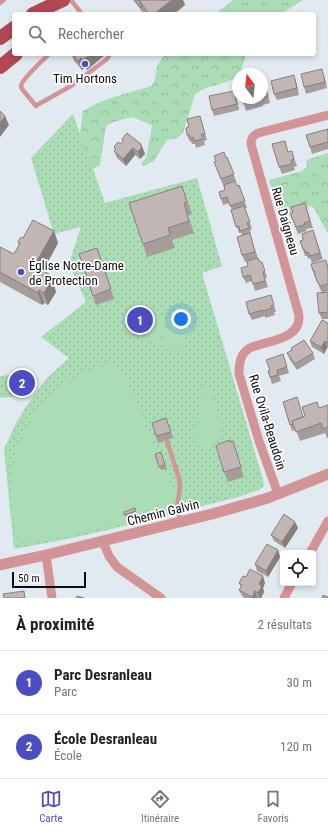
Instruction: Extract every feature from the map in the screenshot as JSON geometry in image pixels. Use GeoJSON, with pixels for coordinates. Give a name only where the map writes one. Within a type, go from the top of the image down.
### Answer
{"type":"FeatureCollection","features":[{"type":"Feature","properties":{"kind":"main road"},"geometry":{"type":"LineString","coordinates":[[37,12],[63,0]]}},
{"type":"Feature","properties":{"kind":"main road"},"geometry":{"type":"LineString","coordinates":[[59,12],[67,0]]}},
{"type":"Feature","properties":{"kind":"main road"},"geometry":{"type":"LineString","coordinates":[[0,38],[12,29]]}},
{"type":"Feature","properties":{"kind":"main road"},"geometry":{"type":"LineString","coordinates":[[0,67],[14,56]]}},
{"type":"Feature","properties":{"kind":"street","name":"Rue Daigneau"},"geometry":{"type":"LineString","coordinates":[[242,356],[249,348],[280,339],[290,334],[296,328],[299,318],[251,140],[253,136],[258,133],[328,115]]}},
{"type":"Feature","properties":{"kind":"street","name":"Rue Ovila-Beaudoin"},"geometry":{"type":"LineString","coordinates":[[242,356],[239,365],[239,374],[259,441],[278,494]]}},
{"type":"Feature","properties":{"kind":"street","name":"Chemin Galvin"},"geometry":{"type":"LineString","coordinates":[[0,565],[103,542],[230,509],[278,494],[328,474]]}},
{"type":"Feature","properties":{"kind":"street"},"geometry":{"type":"LineString","coordinates":[[312,550],[328,521]]}},
{"type":"Feature","properties":{"kind":"street"},"geometry":{"type":"LineString","coordinates":[[103,542],[108,556],[117,567],[161,598]]}},
{"type":"Feature","properties":{"kind":"street"},"geometry":{"type":"LineString","coordinates":[[46,555],[52,598]]}},
{"type":"Feature","properties":{"kind":"street"},"geometry":{"type":"LineString","coordinates":[[284,598],[290,586]]}},
{"type":"Feature","properties":{"kind":"lane"},"geometry":{"type":"LineString","coordinates":[[0,3],[4,0]]}},
{"type":"Feature","properties":{"kind":"lane"},"geometry":{"type":"LineString","coordinates":[[72,0],[81,12]]}},
{"type":"Feature","properties":{"kind":"lane"},"geometry":{"type":"LineString","coordinates":[[47,56],[21,84],[22,89],[36,106],[79,80],[109,56]]}},
{"type":"Feature","properties":{"kind":"lane"},"geometry":{"type":"LineString","coordinates":[[167,441],[180,478],[177,504],[181,522]]}},
{"type":"Feature","properties":{"kind":"green space"},"geometry":{"type":"Polygon","coordinates":[[[233,0],[303,0],[284,12],[218,12],[233,0]]]}},
{"type":"Feature","properties":{"kind":"green space"},"geometry":{"type":"Polygon","coordinates":[[[164,56],[245,56],[242,68],[232,68],[232,80],[206,88],[195,94],[183,133],[177,138],[167,140],[154,161],[143,166],[141,163],[146,158],[152,125],[132,117],[113,122],[106,126],[100,165],[90,171],[76,162],[83,111],[108,99],[152,86],[155,79],[157,66],[164,56]]]}},
{"type":"Feature","properties":{"kind":"green space"},"geometry":{"type":"Polygon","coordinates":[[[73,114],[105,203],[197,178],[222,266],[202,273],[264,483],[263,487],[259,490],[238,497],[108,530],[14,549],[4,449],[16,423],[31,399],[48,377],[69,358],[41,337],[86,302],[69,263],[81,227],[54,234],[31,158],[73,114]]]}},
{"type":"Feature","properties":{"kind":"green space"},"geometry":{"type":"Polygon","coordinates":[[[328,153],[328,234],[312,206],[280,215],[269,180],[302,171],[307,167],[306,161],[328,153]]]}},
{"type":"Feature","properties":{"kind":"green space"},"geometry":{"type":"Polygon","coordinates":[[[152,313],[166,318],[159,343],[145,339],[152,313]]]}},
{"type":"Feature","properties":{"kind":"green space"},"geometry":{"type":"Polygon","coordinates":[[[170,316],[190,322],[181,352],[161,346],[170,316]]]}},
{"type":"Feature","properties":{"kind":"green space"},"geometry":{"type":"Polygon","coordinates":[[[110,362],[121,369],[176,496],[170,511],[92,530],[20,543],[12,509],[11,492],[15,459],[27,428],[39,409],[58,390],[79,376],[110,362]]]}},
{"type":"Feature","properties":{"kind":"green space"},"geometry":{"type":"Polygon","coordinates":[[[28,373],[31,395],[0,398],[0,376],[28,373]]]}},
{"type":"Feature","properties":{"kind":"green space"},"geometry":{"type":"Polygon","coordinates":[[[203,386],[209,386],[221,426],[219,438],[211,448],[195,445],[194,435],[201,410],[203,386]]]}},
{"type":"Feature","properties":{"kind":"building"},"geometry":{"type":"Polygon","coordinates":[[[135,0],[139,0],[142,9],[135,0]]]}},
{"type":"Feature","properties":{"kind":"building"},"geometry":{"type":"Polygon","coordinates":[[[139,0],[172,0],[157,12],[148,12],[139,0]]]}},
{"type":"Feature","properties":{"kind":"building"},"geometry":{"type":"Polygon","coordinates":[[[74,56],[88,56],[83,60],[81,58],[78,61],[74,56]]]}},
{"type":"Feature","properties":{"kind":"building"},"geometry":{"type":"Polygon","coordinates":[[[322,69],[325,82],[304,87],[301,74],[322,69]]]}},
{"type":"Feature","properties":{"kind":"building"},"geometry":{"type":"Polygon","coordinates":[[[294,75],[297,88],[274,94],[271,81],[294,75]]]}},
{"type":"Feature","properties":{"kind":"building"},"geometry":{"type":"Polygon","coordinates":[[[232,91],[232,104],[237,104],[212,110],[209,96],[232,91]]]}},
{"type":"Feature","properties":{"kind":"building"},"geometry":{"type":"Polygon","coordinates":[[[0,111],[5,116],[0,123],[0,111]]]}},
{"type":"Feature","properties":{"kind":"building"},"geometry":{"type":"Polygon","coordinates":[[[200,116],[205,134],[201,134],[203,139],[194,141],[193,137],[190,138],[189,135],[187,135],[186,128],[189,127],[187,119],[200,116]]]}},
{"type":"Feature","properties":{"kind":"building"},"geometry":{"type":"Polygon","coordinates":[[[328,129],[328,142],[310,147],[306,135],[328,129]]]}},
{"type":"Feature","properties":{"kind":"building"},"geometry":{"type":"Polygon","coordinates":[[[127,133],[141,144],[140,145],[142,147],[138,152],[133,148],[123,159],[114,151],[116,149],[114,147],[118,142],[121,144],[123,141],[122,139],[127,133]]]}},
{"type":"Feature","properties":{"kind":"building"},"geometry":{"type":"Polygon","coordinates":[[[285,141],[288,152],[292,151],[294,159],[291,160],[292,164],[279,167],[272,144],[285,141]]]}},
{"type":"Feature","properties":{"kind":"building"},"geometry":{"type":"Polygon","coordinates":[[[224,152],[234,174],[221,179],[214,162],[216,161],[214,156],[224,152]]]}},
{"type":"Feature","properties":{"kind":"building"},"geometry":{"type":"Polygon","coordinates":[[[235,181],[237,186],[239,185],[245,201],[230,206],[227,197],[221,199],[219,192],[225,190],[224,185],[235,181]]]}},
{"type":"Feature","properties":{"kind":"building"},"geometry":{"type":"Polygon","coordinates":[[[182,186],[187,202],[184,203],[189,221],[168,228],[170,235],[143,244],[129,203],[182,186]]]}},
{"type":"Feature","properties":{"kind":"building"},"geometry":{"type":"Polygon","coordinates":[[[305,203],[310,221],[304,223],[304,225],[296,227],[290,213],[293,213],[291,207],[305,203]]]}},
{"type":"Feature","properties":{"kind":"building"},"geometry":{"type":"Polygon","coordinates":[[[244,206],[250,222],[247,223],[249,228],[240,231],[239,226],[236,227],[231,210],[244,206]]]}},
{"type":"Feature","properties":{"kind":"building"},"geometry":{"type":"Polygon","coordinates":[[[33,220],[54,231],[34,266],[49,274],[47,277],[52,279],[44,293],[39,290],[38,293],[0,272],[0,247],[14,254],[20,243],[18,242],[21,237],[23,238],[33,220]]]}},
{"type":"Feature","properties":{"kind":"building"},"geometry":{"type":"Polygon","coordinates":[[[313,230],[320,253],[310,256],[308,252],[306,253],[303,249],[300,241],[303,240],[302,234],[313,230]]]}},
{"type":"Feature","properties":{"kind":"building"},"geometry":{"type":"Polygon","coordinates":[[[250,233],[255,252],[242,255],[237,237],[250,233]]]}},
{"type":"Feature","properties":{"kind":"building"},"geometry":{"type":"Polygon","coordinates":[[[97,248],[111,289],[93,296],[79,254],[97,248]]]}},
{"type":"Feature","properties":{"kind":"building"},"geometry":{"type":"Polygon","coordinates":[[[258,258],[260,262],[262,262],[265,271],[263,272],[265,281],[253,284],[250,275],[243,277],[241,268],[248,266],[247,261],[258,258]]]}},
{"type":"Feature","properties":{"kind":"building"},"geometry":{"type":"Polygon","coordinates":[[[326,260],[328,269],[328,284],[320,286],[317,282],[311,264],[326,260]]]}},
{"type":"Feature","properties":{"kind":"building"},"geometry":{"type":"Polygon","coordinates":[[[328,292],[328,312],[319,313],[317,293],[328,292]]]}},
{"type":"Feature","properties":{"kind":"building"},"geometry":{"type":"Polygon","coordinates":[[[271,295],[274,305],[271,306],[272,308],[249,314],[246,302],[271,295]]]}},
{"type":"Feature","properties":{"kind":"building"},"geometry":{"type":"Polygon","coordinates":[[[322,320],[328,323],[328,343],[325,341],[321,347],[310,341],[322,320]]]}},
{"type":"Feature","properties":{"kind":"building"},"geometry":{"type":"Polygon","coordinates":[[[304,340],[313,353],[295,364],[287,353],[292,350],[291,348],[304,340]]]}},
{"type":"Feature","properties":{"kind":"building"},"geometry":{"type":"Polygon","coordinates":[[[283,354],[287,367],[277,370],[278,375],[270,377],[268,371],[270,370],[266,360],[283,354]]]}},
{"type":"Feature","properties":{"kind":"building"},"geometry":{"type":"Polygon","coordinates":[[[297,397],[303,417],[292,421],[293,424],[290,425],[283,402],[297,397]]]}},
{"type":"Feature","properties":{"kind":"building"},"geometry":{"type":"Polygon","coordinates":[[[317,402],[319,408],[328,405],[328,427],[323,429],[321,423],[296,432],[292,421],[305,416],[302,407],[317,402]]]}},
{"type":"Feature","properties":{"kind":"building"},"geometry":{"type":"Polygon","coordinates":[[[166,418],[171,432],[156,436],[152,423],[166,418]]]}},
{"type":"Feature","properties":{"kind":"building"},"geometry":{"type":"Polygon","coordinates":[[[230,440],[230,442],[233,441],[241,467],[224,472],[216,446],[230,440]]]}},
{"type":"Feature","properties":{"kind":"building"},"geometry":{"type":"Polygon","coordinates":[[[161,452],[165,465],[159,467],[155,454],[161,452]]]}},
{"type":"Feature","properties":{"kind":"building"},"geometry":{"type":"Polygon","coordinates":[[[135,508],[136,511],[124,515],[124,512],[135,508]]]}},
{"type":"Feature","properties":{"kind":"building"},"geometry":{"type":"Polygon","coordinates":[[[284,514],[295,522],[282,542],[271,535],[284,514]]]}},
{"type":"Feature","properties":{"kind":"building"},"geometry":{"type":"Polygon","coordinates":[[[267,544],[278,550],[266,571],[255,564],[267,544]]]}},
{"type":"Feature","properties":{"kind":"building"},"geometry":{"type":"Polygon","coordinates":[[[250,569],[263,576],[259,584],[262,586],[258,593],[255,591],[252,597],[239,590],[242,585],[239,583],[243,576],[246,577],[250,569]]]}},
{"type":"Feature","properties":{"kind":"building"},"geometry":{"type":"Polygon","coordinates":[[[24,591],[25,598],[4,598],[3,594],[24,591]]]}},
{"type":"Feature","properties":{"kind":"building"},"geometry":{"type":"Polygon","coordinates":[[[323,595],[328,597],[328,598],[322,598],[323,595]]]}},
{"type":"Feature","properties":{"kind":"place","name":"Tim Hortons"},"geometry":{"type":"Point","coordinates":[85,64]}},
{"type":"Feature","properties":{"kind":"place","name":"Église Notre-Dame de Protection"},"geometry":{"type":"Point","coordinates":[21,272]}},
{"type":"Feature","properties":{"kind":"place","name":"Parc Desranleau"},"geometry":{"type":"Point","coordinates":[140,320]}},
{"type":"Feature","properties":{"kind":"place","name":"École Desranleau"},"geometry":{"type":"Point","coordinates":[22,383]}}]}
